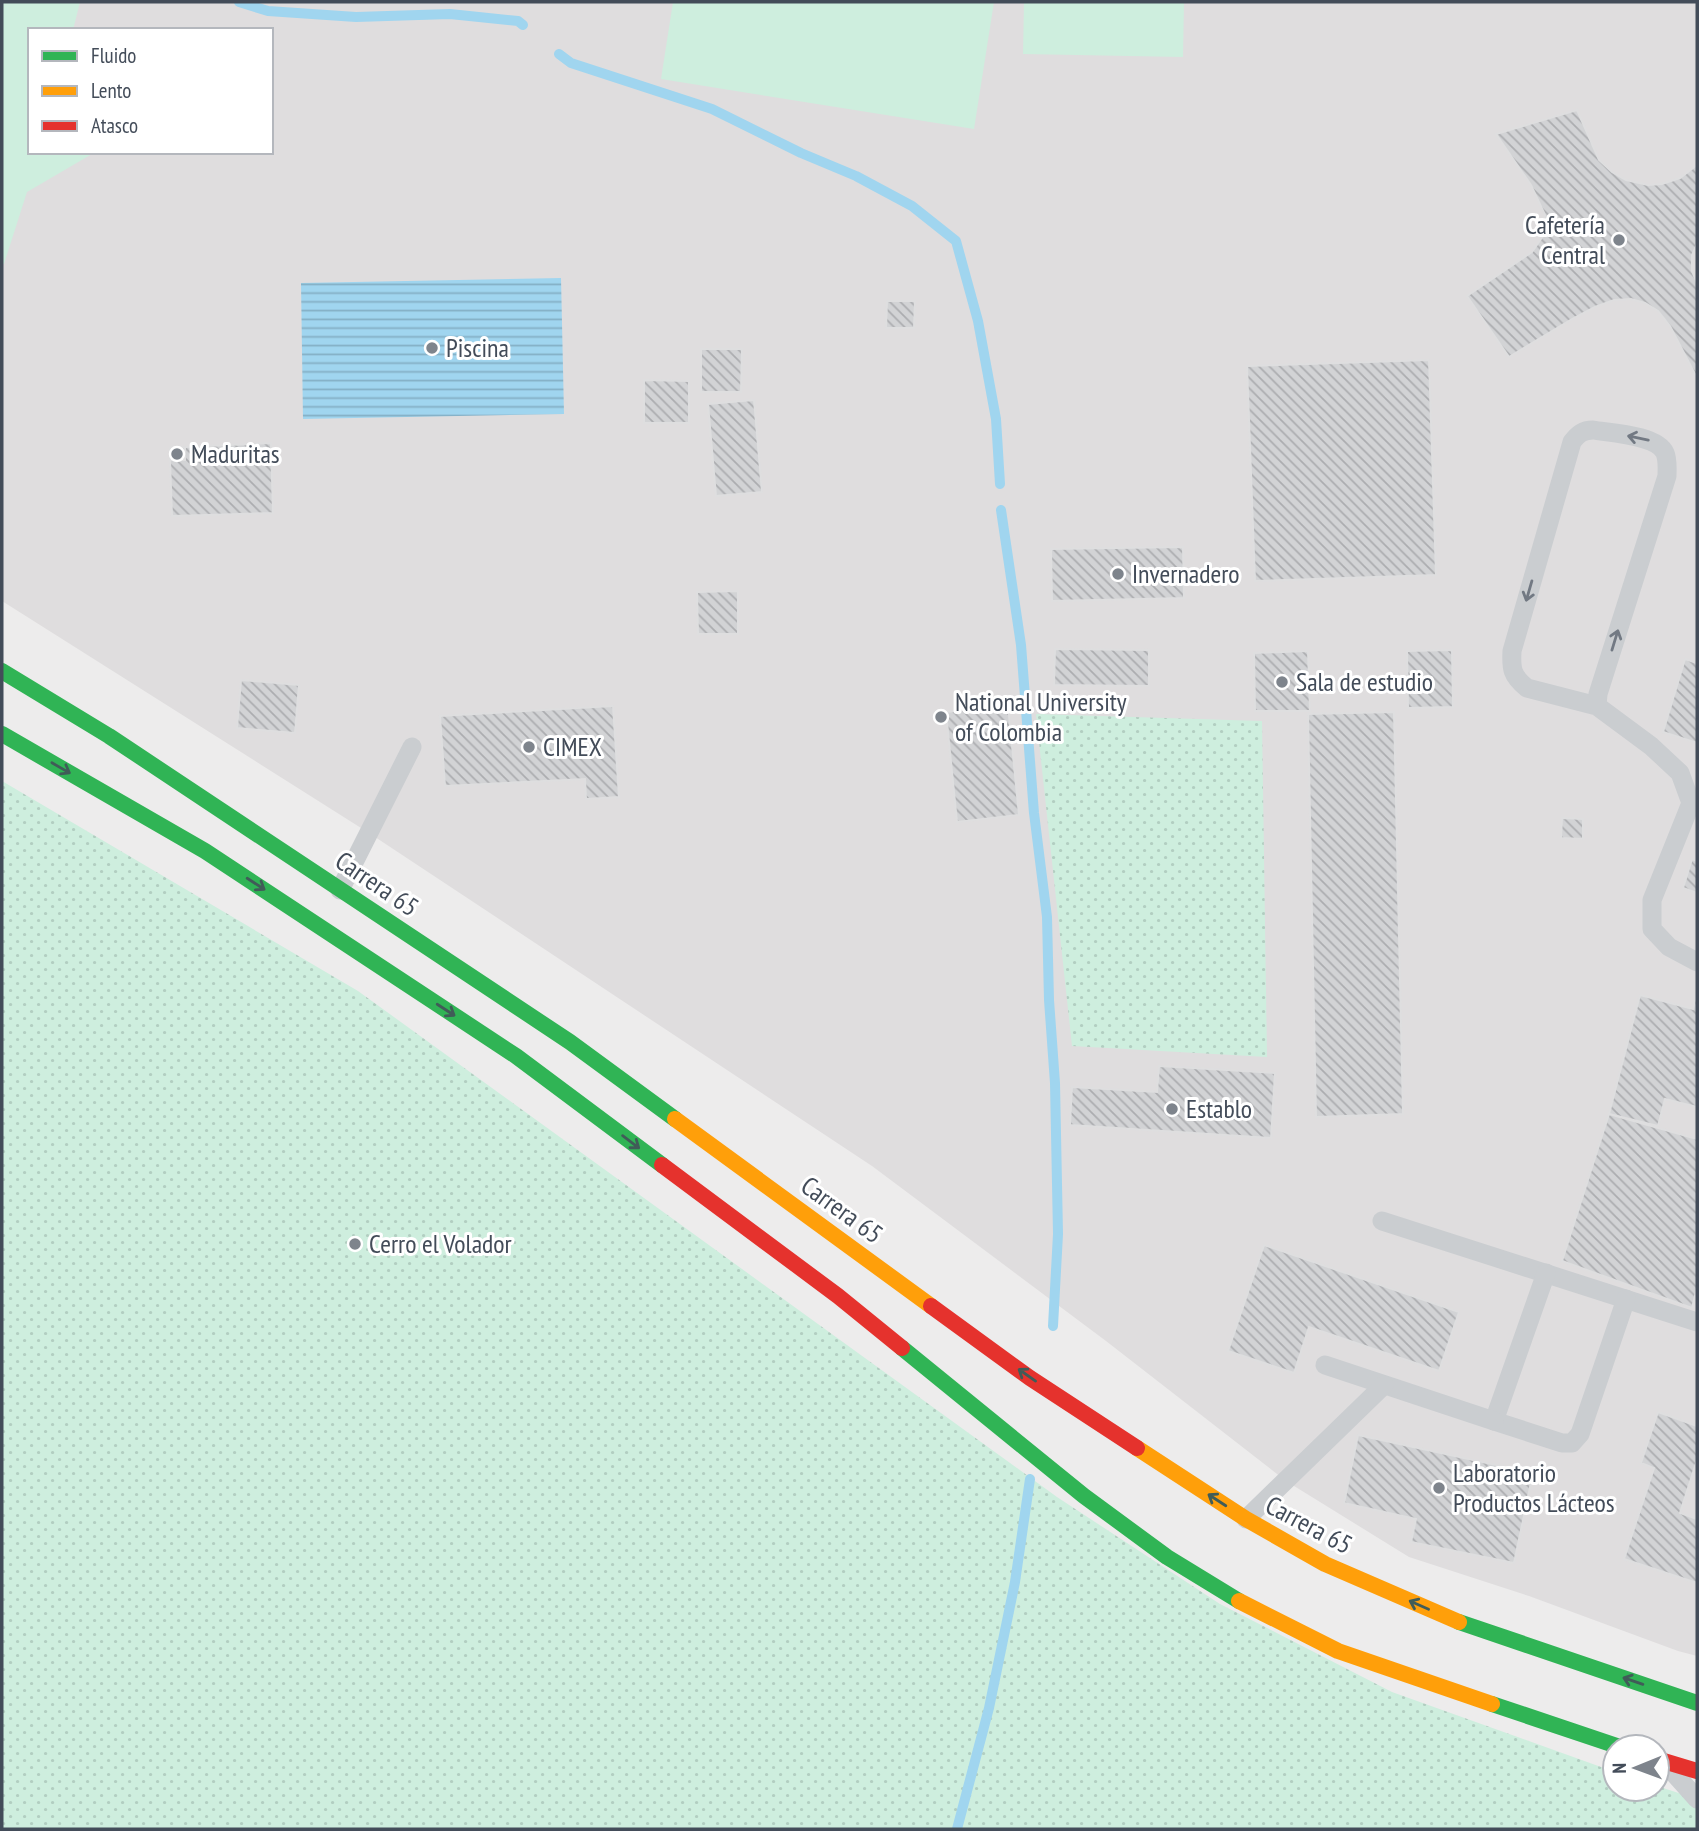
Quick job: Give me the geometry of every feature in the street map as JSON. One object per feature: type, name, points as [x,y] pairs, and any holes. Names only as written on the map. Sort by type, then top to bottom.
[{"type":"main road","name":"Carrera 65","points":[[2,671],[109,736],[570,1042],[1030,1378],[1246,1519],[1325,1564],[1461,1623],[1697,1703]]},
{"type":"main road","points":[[2,734],[205,851],[516,1056],[838,1296],[1084,1496],[1167,1557],[1252,1609],[1338,1651],[1601,1741]]},
{"type":"main road","points":[[1671,1763],[1697,1771]]},
{"type":"lane","points":[[1597,706],[1598,694],[1667,476],[1667,464],[1666,454],[1654,442],[1585,430],[1572,442],[1512,651],[1512,665],[1518,681],[1527,688],[1597,706],[1651,746],[1680,773],[1691,803],[1652,900],[1652,929],[1668,947],[1697,962]]},
{"type":"lane","points":[[340,890],[412,747]]},
{"type":"lane","points":[[1382,1221],[1697,1322]]},
{"type":"lane","points":[[1494,1420],[1546,1273]]},
{"type":"lane","points":[[1325,1365],[1562,1443],[1572,1443],[1580,1434],[1626,1299]]},
{"type":"lane","points":[[1246,1519],[1384,1385]]},
{"type":"lane","points":[[1671,1771],[1697,1799]]},
{"type":"shaded area","name":"National University of Colombia","points":[[2,2],[1697,2],[1697,1656],[1529,1596],[1409,1557],[1286,1481],[1106,1341],[872,1166],[369,833],[2,601]]},
{"type":"green space","points":[[2,2],[80,2],[74,28],[28,28],[28,154],[92,154],[27,192],[2,264]]},
{"type":"green space","points":[[673,2],[994,2],[974,129],[661,79]]},
{"type":"green space","points":[[1024,2],[1184,2],[1183,57],[1023,54]]},
{"type":"green space","points":[[1036,714],[1262,721],[1267,1057],[1072,1046]]},
{"type":"green space","name":"Cerro el Volador","points":[[2,781],[358,991],[1057,1497],[1220,1604],[1392,1692],[1601,1767],[1601,1803],[1671,1803],[1671,1791],[1697,1799],[1697,1829],[2,1829]]},
{"type":"water","name":"Piscina","points":[[561,278],[564,414],[303,419],[301,283]]},
{"type":"building","name":"Cafetería Central","points":[[1577,110],[1599,160],[1626,180],[1648,185],[1662,184],[1680,178],[1697,165],[1697,244],[1692,255],[1692,271],[1697,283],[1697,378],[1670,326],[1658,311],[1645,303],[1631,299],[1614,300],[1595,307],[1509,357],[1467,296],[1532,252],[1543,236],[1545,215],[1531,185],[1496,134]]},
{"type":"building","points":[[887,301],[915,301],[914,328],[886,328]]},
{"type":"building","points":[[701,349],[742,349],[741,392],[701,392]]},
{"type":"building","points":[[1429,360],[1436,575],[1255,581],[1247,366]]},
{"type":"building","points":[[644,380],[689,381],[689,423],[644,423]]},
{"type":"building","points":[[754,400],[762,492],[716,496],[708,404]]},
{"type":"building","points":[[271,443],[273,513],[172,516],[170,460],[185,460],[185,447]]},
{"type":"building","name":"Maduritas","points":[[185,447],[185,460],[170,460],[170,448]]},
{"type":"building","name":"Invernadero","points":[[1183,547],[1184,598],[1052,601],[1051,549]]},
{"type":"building","points":[[738,591],[738,634],[698,634],[697,592]]},
{"type":"building","name":"Invernadero","points":[[1055,649],[1149,650],[1149,686],[1054,685]]},
{"type":"building","name":"Sala de estudio","points":[[1452,650],[1453,707],[1408,708],[1407,651]]},
{"type":"building","name":"Sala de estudio","points":[[1308,651],[1310,711],[1255,711],[1254,653]]},
{"type":"building","points":[[1685,659],[1697,663],[1697,743],[1663,732]]},
{"type":"building","points":[[241,680],[299,685],[295,733],[237,728]]},
{"type":"building","name":"CIMEX","points":[[613,706],[619,797],[586,799],[585,779],[445,786],[440,716]]},
{"type":"building","points":[[1008,706],[1019,815],[957,822],[946,712]]},
{"type":"building","points":[[1394,712],[1403,1114],[1316,1117],[1308,714]]},
{"type":"building","points":[[1562,818],[1583,819],[1583,839],[1561,838]]},
{"type":"building","points":[[1692,859],[1697,861],[1697,893],[1683,888]]},
{"type":"building","points":[[1697,991],[1697,1107],[1665,1099],[1658,1126],[1609,1114],[1640,995],[1693,1009]]},
{"type":"building","name":"Establo","points":[[1159,1066],[1275,1073],[1271,1138],[1070,1125],[1072,1087],[1157,1092]]},
{"type":"building","points":[[1609,1114],[1697,1139],[1697,1288],[1692,1308],[1562,1261]]},
{"type":"building","points":[[1264,1245],[1459,1312],[1439,1371],[1309,1327],[1294,1373],[1228,1351]]},
{"type":"building","points":[[1658,1412],[1697,1426],[1697,1460],[1680,1513],[1697,1519],[1697,1583],[1624,1559],[1654,1468],[1641,1463]]},
{"type":"building","name":"Laboratorio Productos Lácteos","points":[[1358,1435],[1533,1473],[1514,1563],[1411,1542],[1416,1519],[1344,1503]]},
{"type":"waterway","points":[[239,2],[268,11],[356,17],[450,14],[518,21],[523,25]]},
{"type":"waterway","points":[[559,54],[571,63],[712,109],[801,153],[856,176],[912,206],[956,241],[978,321],[996,419],[1000,484]]},
{"type":"waterway","points":[[1001,510],[1021,645],[1034,813],[1047,917],[1055,1083],[1058,1234],[1053,1326]]},
{"type":"waterway","points":[[957,1829],[989,1708],[1015,1582],[1030,1479]]},
{"type":"traffic: fast","points":[[2,671],[109,736],[570,1042],[675,1119]]},
{"type":"traffic: fast","points":[[2,734],[205,851],[516,1056],[662,1165]]},
{"type":"traffic: fast","points":[[902,1348],[1084,1496],[1167,1557],[1239,1601]]},
{"type":"traffic: fast","points":[[1459,1622],[1697,1703]]},
{"type":"traffic: fast","points":[[1492,1704],[1601,1741]]},
{"type":"traffic: slow","points":[[675,1119],[931,1306]]},
{"type":"traffic: slow","points":[[1137,1448],[1246,1519],[1325,1564],[1459,1622]]},
{"type":"traffic: slow","points":[[1239,1601],[1338,1651],[1492,1704]]},
{"type":"traffic: jam","points":[[662,1165],[838,1296],[902,1348]]},
{"type":"traffic: jam","points":[[931,1306],[1030,1378],[1137,1448]]},
{"type":"traffic: jam","points":[[1671,1763],[1697,1771]]},
{"type":"place","name":"Cafetería Central","points":[[1619,240]]},
{"type":"place","name":"Piscina","points":[[432,348]]},
{"type":"place","name":"Maduritas","points":[[177,454]]},
{"type":"place","name":"Invernadero","points":[[1118,574]]},
{"type":"place","name":"Sala de estudio","points":[[1282,682]]},
{"type":"place","name":"National University of Colombia","points":[[941,717]]},
{"type":"place","name":"CIMEX","points":[[529,747]]},
{"type":"place","name":"Establo","points":[[1172,1109]]},
{"type":"place","name":"Cerro el Volador","points":[[355,1244]]},
{"type":"place","name":"Laboratorio Productos Lácteos","points":[[1439,1488]]}]
